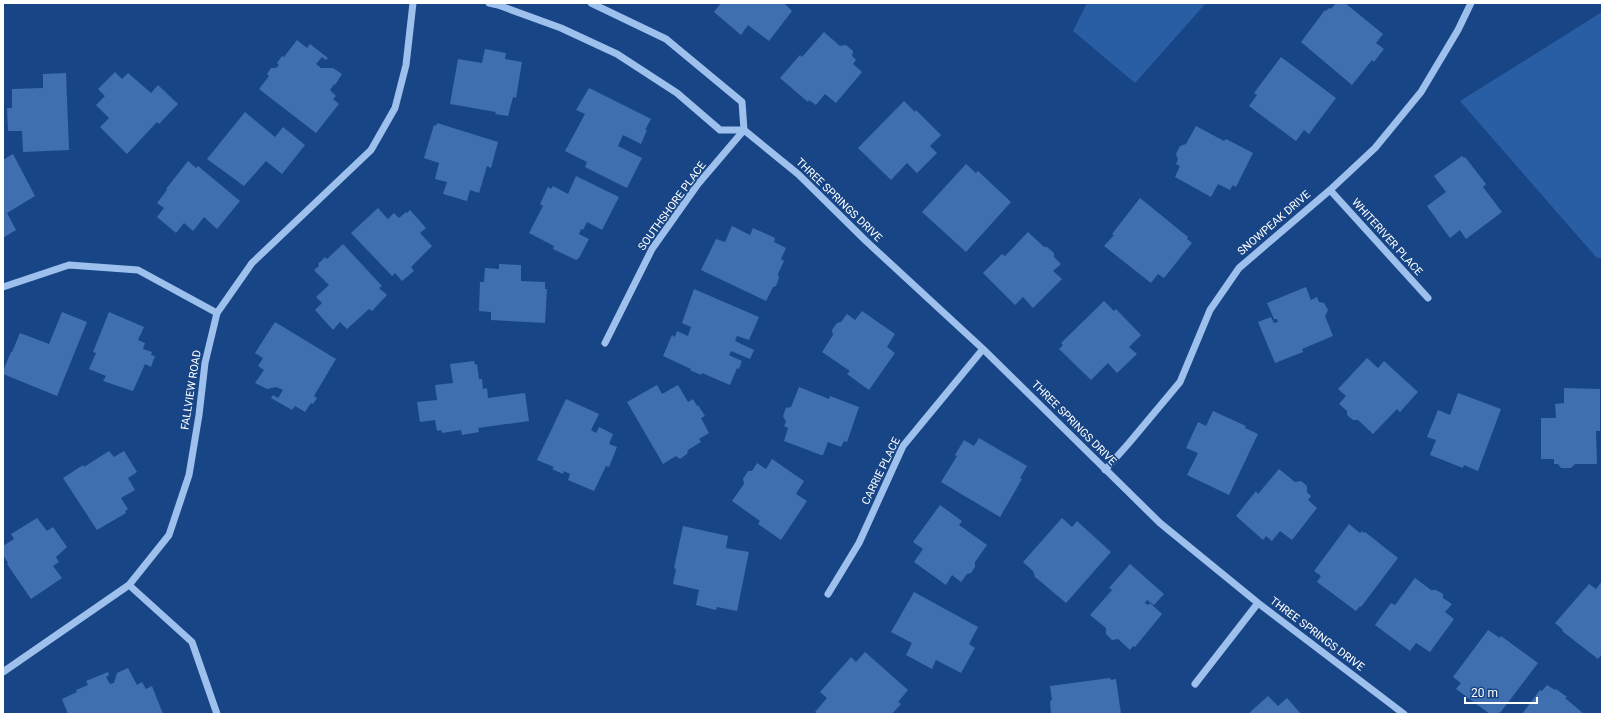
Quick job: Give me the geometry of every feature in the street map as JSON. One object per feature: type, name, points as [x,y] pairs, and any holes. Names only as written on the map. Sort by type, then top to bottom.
[{"type":"street","name":"FALLVIEW ROAD","points":[[3,672],[129,585],[169,535],[189,474],[199,415],[205,363],[217,313],[252,263],[371,150],[395,108],[406,65],[413,3]]},
{"type":"street","points":[[489,3],[561,28],[617,54],[677,93],[720,130],[744,130],[742,102],[736,97],[666,39],[591,3]]},
{"type":"street","name":"SNOWPEAK DRIVE","points":[[1105,470],[1180,382],[1210,310],[1240,268],[1376,148],[1421,92],[1458,30],[1471,3]]},
{"type":"street","name":"SOUTHSHORE PLACE","points":[[604,343],[652,249],[698,184],[744,130]]},
{"type":"street","name":"THREE SPRINGS DRIVE","points":[[744,130],[798,174],[866,241],[983,349],[1160,523],[1258,603],[1404,714]]},
{"type":"street","name":"WHITERIVER PLACE","points":[[1330,190],[1428,298]]},
{"type":"street","points":[[3,287],[69,265],[138,270],[217,313]]},
{"type":"street","name":"CARRIE PLACE","points":[[828,594],[859,543],[903,446],[983,349]]},
{"type":"street","points":[[129,585],[192,642],[217,714]]},
{"type":"street","points":[[1196,684],[1258,603]]},
{"type":"shaded area","points":[[1087,3],[1206,3],[1135,83],[1073,31]]},
{"type":"shaded area","points":[[1602,12],[1602,259],[1596,257],[1460,101]]},
{"type":"building","points":[[721,3],[784,3],[792,11],[769,41],[748,25],[741,35],[714,12]]},
{"type":"building","points":[[1336,3],[1345,3],[1383,34],[1376,43],[1384,49],[1374,62],[1372,60],[1352,85],[1301,42],[1325,10],[1326,11],[1329,8],[1331,9]]},
{"type":"building","points":[[824,32],[840,46],[846,45],[853,51],[852,56],[856,60],[853,64],[862,72],[836,103],[825,94],[816,105],[809,100],[808,102],[780,78],[800,55],[802,57]]},
{"type":"building","points":[[297,40],[307,48],[310,44],[328,58],[326,60],[322,57],[316,64],[321,68],[333,68],[342,74],[330,90],[336,96],[333,99],[339,104],[316,133],[259,89],[269,76],[267,74],[271,68],[276,68],[279,65],[277,63],[282,56],[284,57]]},
{"type":"building","points":[[485,49],[506,53],[505,59],[522,62],[516,98],[513,97],[508,116],[495,114],[496,112],[450,104],[458,59],[482,63]]},
{"type":"building","points":[[1281,57],[1336,98],[1309,134],[1304,130],[1296,141],[1249,106],[1257,95],[1254,93]]},
{"type":"building","points":[[115,72],[122,79],[128,73],[151,93],[158,85],[178,104],[159,124],[157,122],[127,154],[100,127],[109,118],[96,105],[105,96],[98,89]]},
{"type":"building","points":[[66,73],[69,150],[23,152],[22,131],[8,131],[7,108],[12,108],[12,89],[43,88],[43,74]]},
{"type":"building","points":[[589,88],[651,119],[645,130],[647,130],[641,144],[623,135],[618,146],[642,158],[627,188],[585,167],[587,162],[565,151],[585,114],[576,110]]},
{"type":"building","points":[[904,101],[915,112],[916,110],[941,135],[930,146],[937,153],[917,173],[907,163],[891,180],[858,148]]},
{"type":"building","points":[[245,112],[275,137],[283,127],[305,145],[282,174],[266,161],[244,186],[207,159]]},
{"type":"building","points":[[437,123],[498,142],[491,168],[487,166],[479,193],[470,190],[467,201],[443,194],[447,182],[435,179],[439,163],[424,158],[434,125],[436,126]]},
{"type":"building","points":[[1196,126],[1224,141],[1226,139],[1253,153],[1236,187],[1233,185],[1230,190],[1218,184],[1211,197],[1175,177],[1180,166],[1176,164],[1178,160],[1176,154],[1180,146],[1186,144]]},
{"type":"building","points":[[13,154],[35,196],[7,213],[16,230],[3,238],[3,160]]},
{"type":"building","points":[[1462,156],[1464,158],[1465,157],[1486,184],[1483,187],[1502,212],[1466,239],[1460,230],[1450,238],[1427,206],[1446,192],[1434,176]]},
{"type":"building","points":[[188,161],[196,168],[198,166],[240,201],[217,229],[204,217],[193,231],[184,223],[176,233],[157,217],[164,208],[157,203]]},
{"type":"building","points":[[966,164],[976,173],[978,171],[1011,202],[966,252],[922,212]]},
{"type":"building","points":[[576,176],[619,197],[602,230],[587,222],[583,230],[581,229],[579,234],[589,239],[579,258],[576,260],[553,249],[554,246],[529,233],[543,206],[540,204],[548,187],[551,189],[553,186],[568,194]]},
{"type":"building","points":[[1140,198],[1188,237],[1187,239],[1192,243],[1164,278],[1158,274],[1151,283],[1104,246],[1114,235],[1112,234]]},
{"type":"building","points":[[378,208],[388,219],[394,213],[399,218],[410,210],[426,228],[420,233],[432,246],[411,267],[414,271],[402,281],[395,273],[392,276],[351,233]]},
{"type":"building","points":[[732,226],[750,235],[753,228],[775,238],[774,242],[786,248],[781,259],[784,261],[778,274],[779,278],[776,286],[773,287],[766,301],[701,270],[716,239],[725,242]]},
{"type":"building","points":[[1028,232],[1044,247],[1047,247],[1054,253],[1054,257],[1061,264],[1053,271],[1062,279],[1033,308],[1023,297],[1015,305],[983,273],[1002,254],[1005,256]]},
{"type":"building","points":[[343,244],[382,286],[379,288],[387,295],[372,311],[369,309],[347,329],[340,322],[333,330],[315,310],[322,303],[316,297],[329,285],[314,270],[319,266],[318,264],[325,257],[327,259]]},
{"type":"building","points":[[499,264],[521,265],[521,281],[545,282],[545,289],[547,289],[545,323],[491,320],[491,312],[479,311],[480,282],[484,282],[485,268],[499,269]]},
{"type":"building","points":[[1306,287],[1311,300],[1317,297],[1319,302],[1324,303],[1328,310],[1325,316],[1333,336],[1302,349],[1303,352],[1275,363],[1258,322],[1271,317],[1274,323],[1278,322],[1277,319],[1274,319],[1267,303]]},
{"type":"building","points":[[694,289],[759,317],[749,340],[737,336],[735,341],[754,350],[750,359],[731,351],[729,355],[742,361],[739,369],[737,368],[730,385],[702,373],[701,375],[663,356],[672,335],[675,337],[677,331],[688,336],[691,327],[682,323]]},
{"type":"building","points":[[1104,301],[1114,311],[1116,309],[1141,335],[1129,347],[1137,354],[1117,373],[1108,363],[1091,380],[1059,349],[1063,345],[1061,343]]},
{"type":"building","points":[[862,311],[895,334],[887,347],[895,353],[869,390],[847,374],[850,371],[822,352],[833,335],[832,330],[837,323],[841,322],[847,314],[855,320]]},
{"type":"building","points":[[62,312],[87,322],[57,396],[3,374],[20,333],[49,344]]},
{"type":"building","points":[[109,312],[144,327],[138,340],[145,343],[143,349],[152,352],[151,355],[155,356],[151,367],[145,364],[133,391],[103,381],[106,376],[89,369],[96,353],[93,352]]},
{"type":"building","points":[[275,322],[336,359],[314,396],[317,398],[313,404],[311,403],[305,412],[295,406],[292,410],[271,398],[273,395],[278,398],[283,390],[276,387],[267,389],[255,383],[264,370],[258,366],[263,358],[255,353]]},
{"type":"building","points":[[1367,358],[1378,368],[1384,361],[1418,392],[1400,412],[1397,409],[1373,434],[1358,420],[1353,420],[1347,415],[1347,411],[1339,404],[1346,396],[1338,389]]},
{"type":"building","points":[[474,361],[475,365],[477,364],[479,379],[482,379],[483,389],[487,388],[488,398],[525,393],[529,421],[478,428],[479,432],[462,435],[461,430],[442,433],[441,430],[437,431],[435,420],[420,422],[417,402],[437,400],[435,385],[453,383],[450,364]]},
{"type":"building","points":[[657,385],[662,394],[678,385],[688,402],[693,399],[697,406],[698,405],[705,416],[701,418],[709,433],[699,439],[701,442],[688,450],[687,454],[680,459],[676,456],[663,464],[627,402]]},
{"type":"building","points":[[799,387],[829,399],[830,396],[859,407],[847,442],[844,441],[841,447],[828,442],[823,455],[821,455],[784,441],[788,428],[784,426],[786,422],[783,416],[786,408],[791,407]]},
{"type":"building","points":[[1564,388],[1600,389],[1600,431],[1596,431],[1597,464],[1575,464],[1571,468],[1561,468],[1558,464],[1554,464],[1554,459],[1541,459],[1541,418],[1556,418],[1555,404],[1564,403]]},
{"type":"building","points":[[1458,393],[1501,409],[1478,471],[1464,465],[1463,468],[1430,455],[1436,440],[1427,437],[1438,410],[1450,415]]},
{"type":"building","points":[[566,399],[599,414],[591,430],[596,433],[599,427],[613,434],[609,444],[617,447],[609,467],[606,466],[594,491],[568,480],[570,474],[564,471],[563,474],[552,469],[554,467],[537,460]]},
{"type":"building","points":[[1213,411],[1246,426],[1245,428],[1258,434],[1229,495],[1187,475],[1198,453],[1186,448],[1198,422],[1206,426]]},
{"type":"building","points":[[979,438],[1027,466],[1020,478],[1022,479],[1000,517],[941,482],[957,456],[955,455],[964,440],[974,446]]},
{"type":"building","points":[[109,451],[114,457],[124,451],[137,472],[128,478],[135,490],[121,498],[128,509],[125,511],[126,513],[97,530],[63,478]]},
{"type":"building","points":[[772,459],[804,481],[796,494],[807,501],[781,540],[758,524],[760,521],[732,501],[744,484],[743,479],[748,471],[752,471],[757,463],[766,469]]},
{"type":"building","points":[[1279,469],[1295,482],[1301,481],[1307,486],[1307,492],[1311,496],[1308,500],[1317,508],[1292,540],[1280,531],[1272,541],[1266,536],[1263,540],[1236,516],[1256,491],[1258,494]]},
{"type":"building","points":[[940,505],[962,521],[959,525],[987,545],[975,562],[975,567],[971,573],[967,574],[961,582],[952,575],[946,585],[914,562],[923,549],[913,542]]},
{"type":"building","points":[[37,518],[47,531],[53,527],[67,547],[56,557],[59,562],[53,566],[62,578],[31,599],[7,564],[8,563],[3,555],[3,546],[14,539],[11,534]]},
{"type":"building","points":[[1062,518],[1072,527],[1077,521],[1111,552],[1066,603],[1034,576],[1034,572],[1023,562]]},
{"type":"building","points":[[1349,524],[1360,533],[1362,531],[1364,533],[1365,532],[1398,558],[1361,607],[1360,606],[1356,611],[1317,582],[1321,576],[1314,571]]},
{"type":"building","points":[[683,526],[728,536],[726,548],[749,552],[737,611],[717,607],[716,610],[696,605],[699,590],[673,584],[676,569],[674,568]]},
{"type":"building","points":[[1130,564],[1164,594],[1154,605],[1147,600],[1145,603],[1148,605],[1150,603],[1162,614],[1135,647],[1133,646],[1130,650],[1118,639],[1112,640],[1106,634],[1106,628],[1090,615],[1112,590],[1109,588]]},
{"type":"building","points":[[1415,578],[1431,590],[1436,590],[1443,594],[1443,598],[1452,604],[1445,612],[1454,619],[1430,652],[1416,643],[1410,651],[1375,625],[1391,603],[1395,605]]},
{"type":"building","points":[[1602,581],[1602,654],[1598,659],[1562,631],[1563,630],[1555,623],[1589,584],[1596,589]]},
{"type":"building","points":[[914,592],[978,627],[969,644],[975,648],[961,673],[936,660],[932,669],[906,655],[912,643],[891,632]]},
{"type":"building","points":[[1488,630],[1500,638],[1501,636],[1538,663],[1500,713],[1499,712],[1497,714],[1490,714],[1456,689],[1461,683],[1453,677]]},
{"type":"building","points":[[865,652],[908,690],[898,702],[901,704],[892,714],[818,714],[815,712],[827,698],[820,692],[851,657],[856,662]]},
{"type":"building","points":[[128,668],[137,685],[142,682],[146,689],[152,686],[163,714],[68,714],[62,699],[77,692],[76,690],[88,685],[86,681],[108,672],[109,675],[106,677],[110,684],[114,683],[117,673]]},
{"type":"building","points":[[1110,678],[1111,680],[1116,679],[1121,714],[1051,714],[1050,701],[1052,700],[1050,686]]},
{"type":"building","points":[[1547,685],[1555,690],[1556,689],[1567,697],[1565,698],[1584,714],[1522,714],[1540,690],[1542,691]]},
{"type":"building","points":[[1268,696],[1278,706],[1287,698],[1301,714],[1248,714]]}]
